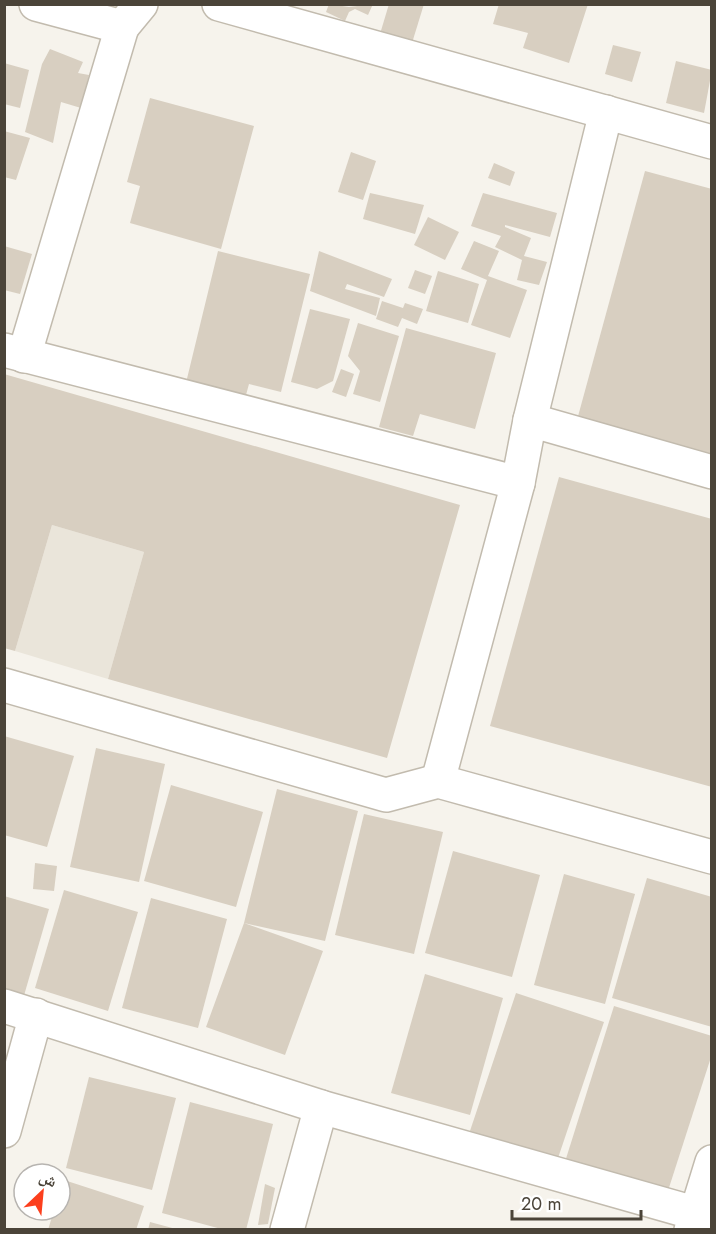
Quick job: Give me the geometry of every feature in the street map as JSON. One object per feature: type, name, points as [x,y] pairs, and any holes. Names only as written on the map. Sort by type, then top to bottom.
[{"type":"street","points":[[36,4],[132,16],[14,353],[518,483]]},
{"type":"street","points":[[219,4],[711,142]]},
{"type":"street","points":[[438,781],[518,483],[530,420],[606,112]]},
{"type":"street","points":[[530,420],[711,472]]},
{"type":"street","points":[[4,685],[386,795],[438,781],[711,857]]},
{"type":"street","points":[[4,1006],[321,1107],[699,1221],[711,1162]]},
{"type":"street","points":[[4,1131],[36,1015]]},
{"type":"street","points":[[287,1230],[321,1107]]},
{"type":"shaded area","points":[[52,525],[144,552],[108,679],[15,651]]},
{"type":"building","points":[[329,4],[349,7],[373,4],[368,15],[355,9],[349,12],[345,21],[326,12]]},
{"type":"building","points":[[389,4],[424,4],[412,43],[380,34]]},
{"type":"building","points":[[499,4],[588,4],[569,63],[523,48],[528,33],[493,24]]},
{"type":"building","points":[[613,45],[641,52],[632,82],[605,74]]},
{"type":"building","points":[[50,49],[83,62],[78,73],[89,75],[81,108],[61,102],[53,143],[25,132],[42,64]]},
{"type":"building","points":[[676,61],[712,70],[704,113],[666,103]]},
{"type":"building","points":[[4,63],[29,70],[20,108],[4,104]]},
{"type":"building","points":[[150,98],[254,126],[221,249],[130,223],[140,186],[127,182]]},
{"type":"building","points":[[4,131],[30,138],[16,180],[4,177]]},
{"type":"building","points":[[351,152],[376,161],[363,200],[338,192]]},
{"type":"building","points":[[494,163],[515,172],[510,186],[488,178]]},
{"type":"building","points":[[645,171],[712,189],[712,458],[577,420]]},
{"type":"building","points":[[370,193],[424,205],[415,234],[363,219]]},
{"type":"building","points":[[483,193],[557,213],[550,237],[505,225],[531,238],[524,256],[547,262],[539,285],[517,280],[522,260],[495,247],[501,236],[471,226]]},
{"type":"building","points":[[428,217],[459,232],[445,260],[414,245]]},
{"type":"building","points":[[474,241],[499,251],[488,276],[527,290],[510,338],[471,325],[487,280],[461,269]]},
{"type":"building","points":[[4,246],[32,254],[20,294],[4,290]]},
{"type":"building","points":[[218,251],[310,274],[281,392],[249,384],[243,406],[184,391]]},
{"type":"building","points":[[319,251],[392,279],[384,297],[347,284],[345,289],[380,298],[376,316],[310,291]]},
{"type":"building","points":[[415,270],[432,276],[425,294],[408,288]]},
{"type":"building","points":[[438,271],[479,284],[468,323],[426,311]]},
{"type":"building","points":[[382,301],[403,308],[405,303],[423,309],[417,324],[402,318],[398,327],[376,319]]},
{"type":"building","points":[[310,309],[350,319],[333,381],[317,389],[291,382]]},
{"type":"building","points":[[358,323],[399,336],[380,402],[353,394],[360,371],[348,356]]},
{"type":"building","points":[[406,328],[496,353],[475,429],[420,414],[413,436],[379,427]]},
{"type":"building","points":[[341,369],[354,374],[346,397],[332,392]]},
{"type":"building","points":[[4,374],[460,505],[387,758],[108,679],[144,552],[52,525],[15,651],[4,648]]},
{"type":"building","points":[[559,477],[712,519],[712,787],[490,726]]},
{"type":"building","points":[[4,736],[74,756],[47,847],[4,835]]},
{"type":"building","points":[[96,748],[165,764],[139,882],[70,867]]},
{"type":"building","points":[[171,785],[263,812],[236,907],[144,881]]},
{"type":"building","points":[[277,789],[358,811],[325,941],[244,923]]},
{"type":"building","points":[[364,814],[443,832],[414,954],[335,935]]},
{"type":"building","points":[[453,851],[540,875],[512,977],[425,953]]},
{"type":"building","points":[[35,863],[57,866],[54,891],[33,889]]},
{"type":"building","points":[[564,874],[635,894],[605,1004],[534,985]]},
{"type":"building","points":[[647,878],[712,897],[712,1027],[612,998]]},
{"type":"building","points":[[64,890],[138,912],[108,1011],[35,988]]},
{"type":"building","points":[[4,896],[49,909],[23,999],[4,993]]},
{"type":"building","points":[[151,898],[227,919],[198,1028],[122,1008]]},
{"type":"building","points":[[244,923],[323,951],[285,1055],[206,1027]]},
{"type":"building","points":[[425,974],[503,998],[470,1115],[391,1093]]},
{"type":"building","points":[[516,993],[604,1022],[557,1161],[470,1131]]},
{"type":"building","points":[[614,1006],[712,1036],[712,1054],[666,1197],[564,1165]]},
{"type":"building","points":[[89,1077],[176,1098],[152,1190],[72,1170],[72,1162],[68,1162]]},
{"type":"building","points":[[190,1102],[273,1124],[246,1230],[225,1230],[162,1213]]},
{"type":"building","points":[[72,1183],[144,1206],[136,1230],[48,1230],[50,1222],[72,1222]]},
{"type":"building","points":[[265,1184],[275,1188],[268,1224],[258,1225]]},
{"type":"building","points":[[150,1222],[176,1229],[148,1230]]}]
